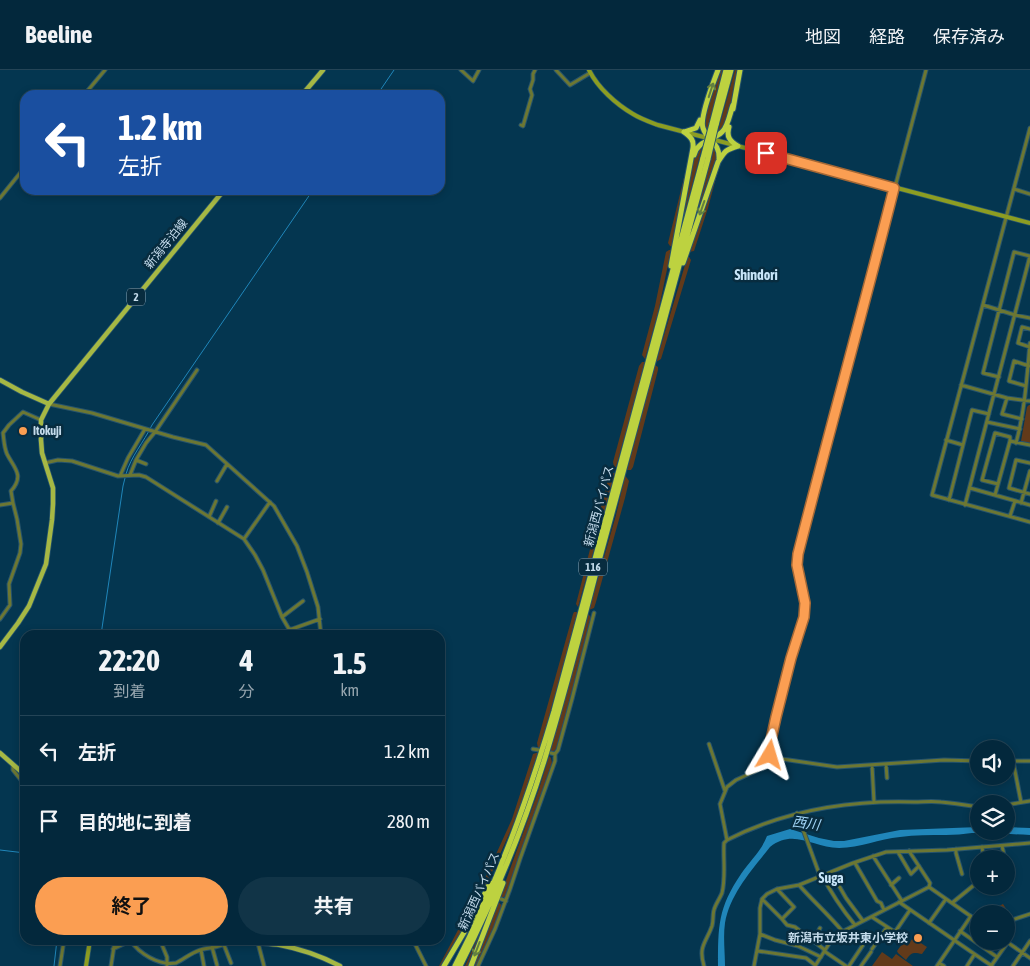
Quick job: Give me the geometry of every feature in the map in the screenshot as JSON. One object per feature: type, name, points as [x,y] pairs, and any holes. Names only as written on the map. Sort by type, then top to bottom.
[{"type":"highway","points":[[718,70],[705,110],[702,126],[719,150],[718,162]]},
{"type":"highway","name":"116","points":[[714,124],[726,70]]},
{"type":"highway","name":"116","points":[[714,124],[731,70]]},
{"type":"highway","points":[[738,146],[730,140],[727,134],[740,70]]},
{"type":"highway","points":[[689,170],[695,151],[710,138],[719,135],[725,130],[733,106]]},
{"type":"highway","points":[[684,132],[696,128],[705,110]]},
{"type":"highway","name":"新潟西バイパス","points":[[460,966],[487,910],[509,853],[554,711],[714,124]]},
{"type":"highway","points":[[666,303],[694,144],[691,137],[684,132]]},
{"type":"highway","points":[[666,303],[718,162],[725,151],[738,146]]},
{"type":"highway","points":[[444,966],[472,920],[493,877],[509,853]]},
{"type":"highway","points":[[471,966],[503,881],[509,853]]},
{"type":"highway","name":"新潟西バイパス","points":[[455,966],[509,853]]},
{"type":"main road","points":[[306,90],[323,70]]},
{"type":"main road","name":"新潟寺泊線","points":[[48,404],[220,195]]},
{"type":"main road","points":[[0,380],[48,404]]},
{"type":"main road","name":"2","points":[[0,647],[29,606],[46,564],[53,488],[42,453],[41,420],[48,404]]},
{"type":"main road","points":[[0,753],[20,770]]},
{"type":"main road","points":[[277,945],[302,950],[340,966]]},
{"type":"street","points":[[88,90],[105,70]]},
{"type":"street","points":[[461,70],[473,81],[480,70]]},
{"type":"street","points":[[521,125],[523,126],[532,94],[530,89],[535,70]]},
{"type":"street","points":[[556,70],[570,85],[589,72],[616,102],[634,115],[658,125],[1030,223]]},
{"type":"street","points":[[774,762],[769,749],[789,666],[804,617],[805,603],[797,565],[798,554],[926,70]]},
{"type":"street","points":[[1030,128],[932,495],[1030,522]]},
{"type":"street","points":[[1024,152],[1030,154]]},
{"type":"street","points":[[0,198],[20,173]]},
{"type":"street","points":[[1014,190],[1030,194]]},
{"type":"street","points":[[964,505],[970,488],[999,377],[1030,256],[1014,252],[983,373],[999,377]]},
{"type":"street","points":[[983,305],[1030,318]]},
{"type":"street","points":[[1030,329],[1022,327],[1018,343],[1030,347]]},
{"type":"street","points":[[1016,443],[1022,419],[1030,343]]},
{"type":"street","points":[[1026,386],[1009,381],[1014,362],[1029,366]]},
{"type":"street","points":[[129,475],[146,443],[197,370]]},
{"type":"street","points":[[961,385],[994,395],[1030,401]]},
{"type":"street","points":[[1007,398],[1002,414],[1022,419]]},
{"type":"street","points":[[48,404],[92,413],[154,432],[204,444],[274,506],[297,546],[313,590],[321,630]]},
{"type":"street","points":[[949,500],[972,410],[989,414]]},
{"type":"street","points":[[0,619],[10,605],[9,584],[20,553],[21,544],[12,503],[12,491],[18,476],[16,468],[4,446],[3,433],[8,425],[23,412],[41,420]]},
{"type":"street","points":[[987,422],[1020,429]]},
{"type":"street","points":[[121,476],[128,458],[146,429]]},
{"type":"street","points":[[995,495],[1010,441],[1010,437],[995,434],[982,480],[998,484]]},
{"type":"street","points":[[946,440],[962,445]]},
{"type":"street","points":[[1010,441],[1030,445]]},
{"type":"street","points":[[45,463],[58,460],[72,461],[112,475],[138,475],[146,478],[244,539],[267,579],[282,617],[289,629],[320,619]]},
{"type":"street","points":[[136,460],[146,464]]},
{"type":"street","points":[[1030,463],[1016,460],[1009,488],[1030,494]]},
{"type":"street","points":[[217,481],[227,464]]},
{"type":"street","points":[[1022,502],[1030,471]]},
{"type":"street","points":[[970,488],[1030,505]]},
{"type":"street","points":[[1010,516],[1015,500]]},
{"type":"street","points":[[209,517],[216,501]]},
{"type":"street","points":[[244,539],[270,502]]},
{"type":"street","points":[[0,505],[12,503]]},
{"type":"street","points":[[218,523],[227,507]]},
{"type":"street","points":[[254,555],[259,550]]},
{"type":"street","points":[[282,617],[303,601]]},
{"type":"street","points":[[478,966],[506,901],[555,761],[555,754],[558,750],[594,613]]},
{"type":"street","points":[[709,744],[725,791]]},
{"type":"street","points":[[533,749],[539,750]]},
{"type":"street","points":[[550,753],[555,754]]},
{"type":"street","points":[[727,840],[720,804],[727,787],[736,780],[782,758],[837,767],[944,760],[970,761]]},
{"type":"street","points":[[1015,761],[1030,761]]},
{"type":"street","points":[[886,764],[887,778]]},
{"type":"street","points":[[14,765],[14,770],[20,778]]},
{"type":"street","points":[[872,765],[874,802]]},
{"type":"street","points":[[1015,775],[1021,802]]},
{"type":"street","points":[[1015,803],[1030,801]]},
{"type":"street","points":[[704,966],[702,946],[712,925],[715,905],[722,894],[724,843],[727,840],[750,829],[816,808],[874,802],[939,802],[970,806]]},
{"type":"street","points":[[797,813],[821,876],[840,907],[855,925]]},
{"type":"street","points":[[754,966],[760,934],[762,899],[777,888],[799,885],[886,852],[1030,843]]},
{"type":"street","points":[[1002,846],[1003,850]]},
{"type":"street","points":[[956,849],[962,874]]},
{"type":"street","points":[[909,851],[930,883],[929,887]]},
{"type":"street","points":[[898,852],[910,874],[919,866]]},
{"type":"street","points":[[874,856],[900,902],[910,910],[991,966],[1002,950]]},
{"type":"street","points":[[855,863],[884,910]]},
{"type":"street","points":[[831,872],[846,898],[863,921]]},
{"type":"street","points":[[891,885],[900,878]]},
{"type":"street","points":[[799,885],[843,932]]},
{"type":"street","points":[[929,887],[970,916],[938,964],[944,966]]},
{"type":"street","points":[[758,950],[806,958],[815,965],[834,936],[929,887]]},
{"type":"street","points":[[777,888],[794,907],[782,919]]},
{"type":"street","points":[[952,904],[970,889]]},
{"type":"street","points":[[501,899],[506,901]]},
{"type":"street","points":[[762,899],[788,925],[795,927],[848,966],[863,945]]},
{"type":"street","points":[[928,923],[946,899]]},
{"type":"street","points":[[872,916],[895,932],[910,910]]},
{"type":"street","points":[[1015,919],[1030,914]]},
{"type":"street","points":[[861,966],[887,926]]},
{"type":"street","points":[[813,941],[820,928]]},
{"type":"street","points":[[960,931],[997,957]]},
{"type":"street","points":[[760,934],[798,946],[820,957]]},
{"type":"street","points":[[1013,966],[1030,941]]},
{"type":"street","points":[[60,966],[63,945]]},
{"type":"street","points":[[86,966],[89,945]]},
{"type":"street","points":[[111,966],[114,945]]},
{"type":"street","points":[[114,949],[121,945]]},
{"type":"street","points":[[134,945],[140,953],[159,963],[167,965],[178,962]]},
{"type":"street","points":[[162,945],[167,957],[167,965]]},
{"type":"street","points":[[173,966],[201,950],[224,945],[231,963]]},
{"type":"street","points":[[257,945],[264,966]]},
{"type":"street","points":[[416,945],[426,966]]},
{"type":"street","points":[[212,947],[217,965]]},
{"type":"street","points":[[1015,947],[1030,958]]},
{"type":"street","points":[[201,950],[204,966]]},
{"type":"street","points":[[967,966],[974,955]]},
{"type":"shaded area","points":[[720,70],[723,70],[707,132],[705,126],[706,111]]},
{"type":"shaded area","points":[[735,70],[738,70],[732,105],[725,126],[717,134]]},
{"type":"shaded area","points":[[703,144],[678,240],[690,173],[696,153]]},
{"type":"shaded area","points":[[714,146],[717,159],[689,238]]},
{"type":"shaded area","points":[[689,157],[672,247],[668,243]]},
{"type":"shaded area","points":[[720,163],[694,251],[689,252]]},
{"type":"shaded area","points":[[671,250],[658,313],[645,359],[642,355],[655,306],[666,252]]},
{"type":"shaded area","points":[[688,255],[691,260],[661,359],[656,362]]},
{"type":"shaded area","points":[[642,362],[645,362],[644,368],[616,467],[614,467],[613,462],[639,366]]},
{"type":"shaded area","points":[[655,365],[658,367],[658,370],[633,467],[631,470],[627,470]]},
{"type":"shaded area","points":[[1029,405],[1030,443],[1023,443],[1021,441],[1027,407]]},
{"type":"shaded area","points":[[614,473],[578,607],[576,604],[609,475]]},
{"type":"shaded area","points":[[625,476],[629,481],[625,498],[596,602],[594,608],[589,610],[616,515]]},
{"type":"shaded area","points":[[574,612],[578,612],[540,749],[537,743]]},
{"type":"shaded area","points":[[588,614],[591,619],[557,748],[550,752]]},
{"type":"shaded area","points":[[538,753],[517,816],[484,890],[482,885],[512,819],[533,754]]},
{"type":"shaded area","points":[[549,756],[552,763],[507,895],[500,897],[539,789]]},
{"type":"shaded area","points":[[477,894],[482,894],[467,924],[441,966],[439,966]]},
{"type":"shaded area","points":[[498,901],[502,906],[486,947],[476,966],[473,966]]},
{"type":"shaded area","points":[[490,910],[469,966],[465,966]]},
{"type":"shaded area","points":[[913,938],[927,947],[922,954],[913,953],[906,960],[897,951],[905,940],[909,943]]},
{"type":"shaded area","points":[[882,952],[892,959],[896,954],[913,966],[872,966]]},
{"type":"water","points":[[970,827],[970,833],[892,838],[854,847],[839,848],[796,839],[787,839],[779,842],[770,847],[756,864],[732,902],[724,928],[725,966],[718,966],[719,928],[728,897],[733,886],[767,836],[790,829],[819,838],[844,841],[900,830]]},
{"type":"water","points":[[1015,827],[1030,828],[1030,835],[1015,834]]},
{"type":"waterway","points":[[380,90],[394,70]]},
{"type":"waterway","points":[[126,474],[131,461],[152,425],[310,195]]},
{"type":"waterway","points":[[102,630],[125,478]]},
{"type":"waterway","points":[[0,850],[20,852]]},
{"type":"waterway","points":[[54,966],[56,945]]},
{"type":"tunnel","points":[[479,889],[486,893]]},
{"type":"place","name":"Itokuji","points":[[23,431]]},
{"type":"place","name":"新潟市立坂井東小学校","points":[[918,938]]},
{"type":"district","name":"Shindori","points":[[756,275]]},
{"type":"district","name":"Suga","points":[[831,878]]},
{"type":"route","points":[[766,153],[894,188],[798,554],[797,565],[805,603],[804,617],[776,717],[769,749],[770,755]]},
{"type":"water label","name":"西川","points":[[806,823]]}]
